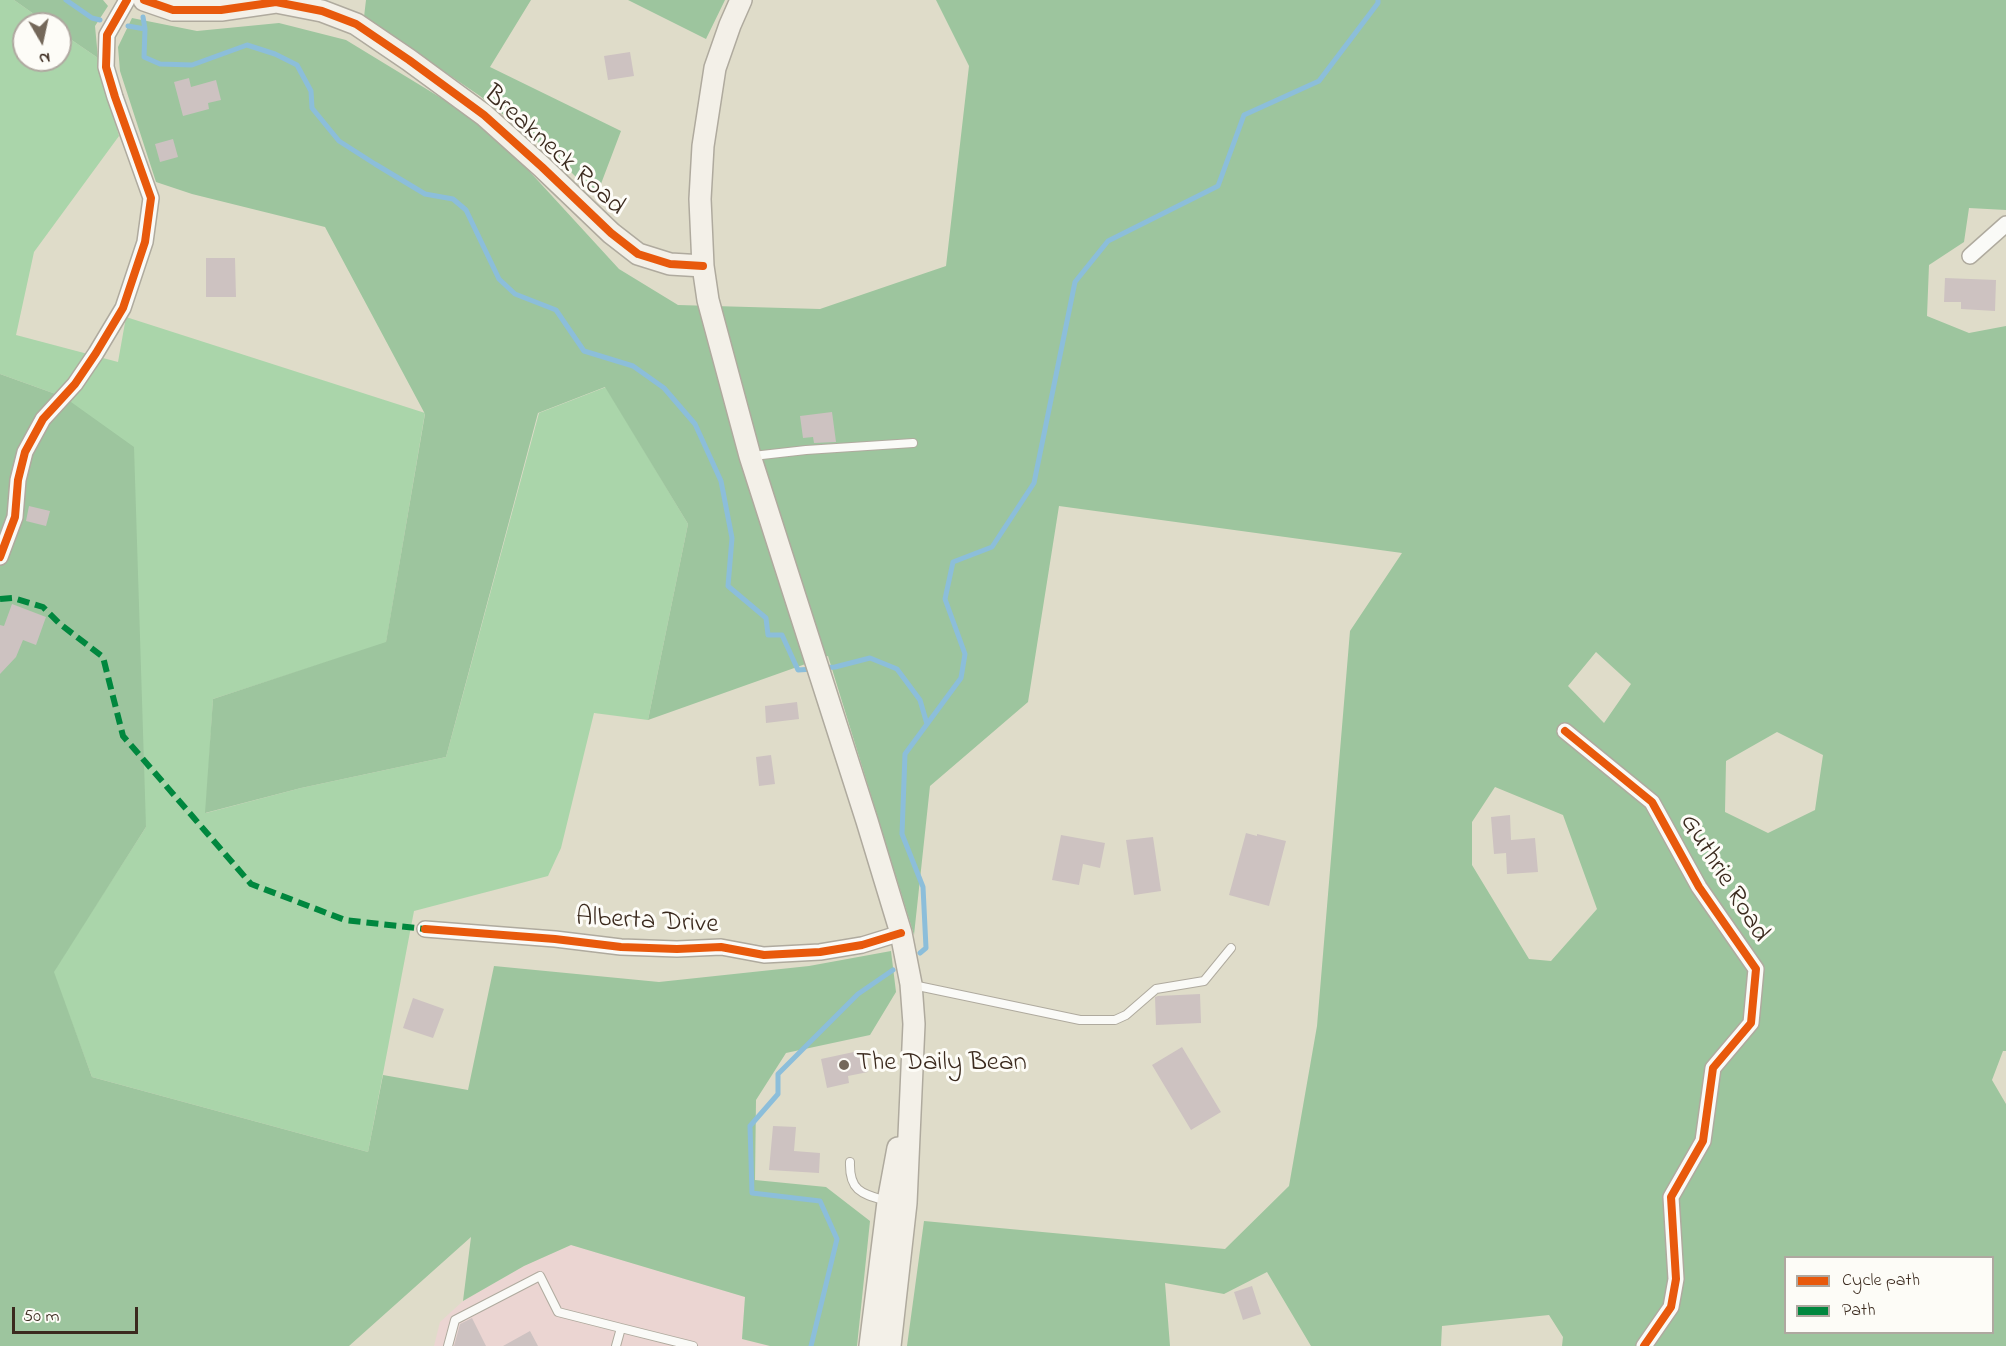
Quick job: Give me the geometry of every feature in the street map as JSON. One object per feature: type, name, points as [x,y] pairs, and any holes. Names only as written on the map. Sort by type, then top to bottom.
[{"type":"main road","name":"Breakneck Road","points":[[144,0],[173,10],[221,10],[276,2],[322,12],[356,24],[484,115],[611,233],[638,254],[670,264],[703,266]]},
{"type":"main road","points":[[741,0],[715,68],[703,146],[700,199],[703,266],[708,300],[750,456],[823,679],[900,933],[911,984],[914,1024],[912,1071],[897,1202],[890,1346]]},
{"type":"main road","points":[[870,1346],[897,1202]]},
{"type":"street","points":[[0,557],[15,517],[18,480],[25,452],[44,419],[75,384],[123,308],[145,242],[151,198],[106,67],[107,35],[127,0]]},
{"type":"street","points":[[1970,256],[2006,224]]},
{"type":"street","name":"Guthrie Road","points":[[1565,731],[1652,802],[1699,887],[1756,969],[1750,1023],[1713,1068],[1703,1141],[1671,1197],[1676,1279],[1671,1307],[1644,1346]]},
{"type":"street","name":"Alberta Drive","points":[[425,929],[555,939],[621,947],[677,949],[721,947],[764,955],[831,950],[862,945],[900,933]]},
{"type":"lane","points":[[750,456],[913,443]]},
{"type":"lane","points":[[911,984],[1080,1020],[1115,1020],[1126,1015],[1156,989],[1204,981],[1231,948]]},
{"type":"lane","points":[[850,1162],[849,1177],[861,1193],[897,1202]]},
{"type":"lane","points":[[448,1346],[455,1320],[540,1276],[558,1312],[693,1346]]},
{"type":"lane","points":[[616,1346],[621,1328]]},
{"type":"shaded area","points":[[571,1245],[745,1297],[742,1339],[770,1346],[434,1346],[440,1322],[463,1301],[524,1266]]},
{"type":"green space","points":[[0,0],[14,0],[31,12],[12,12],[12,72],[72,72],[72,40],[98,58],[119,136],[34,252],[16,335],[118,362],[126,317],[425,413],[386,643],[213,699],[206,813],[301,788],[446,757],[539,413],[606,387],[688,524],[648,720],[594,713],[561,848],[548,876],[414,911],[368,1152],[92,1077],[53,972],[146,827],[64,397],[0,374]]},
{"type":"green space","points":[[14,0],[103,0],[108,6],[95,26],[98,58],[72,40],[72,12],[31,12]]},
{"type":"green space","points":[[366,0],[531,0],[490,67],[621,131],[596,197],[556,157],[480,96],[364,17]]},
{"type":"green space","points":[[628,0],[725,0],[706,39]]},
{"type":"green space","points":[[936,0],[2006,0],[2006,210],[1969,208],[1964,242],[1929,265],[1927,316],[1969,333],[2006,326],[2006,1051],[2003,1051],[1992,1080],[2006,1104],[2006,1346],[1562,1346],[1563,1337],[1549,1315],[1442,1326],[1441,1346],[1311,1346],[1267,1272],[1224,1294],[1165,1283],[1170,1346],[907,1346],[924,1221],[1225,1249],[1289,1186],[1317,1026],[1350,631],[1402,553],[1059,506],[1028,702],[930,786],[914,935],[828,656],[648,720],[688,524],[605,387],[538,413],[446,757],[301,788],[205,813],[213,699],[386,642],[425,414],[325,227],[192,194],[156,182],[120,71],[118,47],[132,18],[197,31],[279,23],[346,40],[479,121],[530,172],[619,269],[678,305],[820,309],[946,266],[969,66]],"holes":[[[1596,652],[1631,684],[1604,723],[1568,686]],[[1777,732],[1823,755],[1815,810],[1768,833],[1725,812],[1726,761]],[[1495,787],[1563,815],[1597,909],[1551,961],[1529,959],[1472,865],[1472,822]]]},
{"type":"green space","points":[[0,374],[64,397],[134,447],[146,827],[54,972],[92,1077],[368,1152],[383,1075],[468,1090],[494,966],[659,982],[809,966],[891,951],[896,992],[870,1035],[786,1053],[756,1100],[755,1180],[826,1187],[870,1221],[857,1346],[770,1346],[742,1339],[745,1297],[571,1245],[524,1266],[463,1301],[471,1237],[349,1346],[0,1346]]},
{"type":"building","points":[[630,52],[634,76],[608,80],[604,56]]},
{"type":"building","points":[[189,78],[191,87],[216,80],[221,100],[208,103],[209,109],[183,116],[174,82]]},
{"type":"building","points":[[173,139],[178,157],[160,162],[155,144]]},
{"type":"building","points":[[206,258],[235,258],[236,297],[206,297]]},
{"type":"building","points":[[1945,278],[1996,280],[1995,311],[1961,309],[1961,302],[1944,302]]},
{"type":"building","points":[[832,412],[836,442],[814,443],[813,437],[803,438],[800,416]]},
{"type":"building","points":[[29,506],[50,511],[46,526],[26,521]]},
{"type":"building","points":[[12,604],[46,617],[36,645],[23,640],[16,657],[0,674],[0,625],[4,626]]},
{"type":"building","points":[[797,702],[799,719],[766,723],[765,706]]},
{"type":"building","points":[[771,755],[775,784],[759,786],[756,757]]},
{"type":"building","points":[[1510,815],[1511,840],[1535,838],[1538,872],[1507,874],[1506,853],[1494,854],[1491,817]]},
{"type":"building","points":[[1246,833],[1286,841],[1269,906],[1229,895]]},
{"type":"building","points":[[1061,835],[1105,843],[1100,868],[1083,864],[1079,885],[1052,880]]},
{"type":"building","points":[[1153,837],[1161,891],[1134,895],[1126,840]]},
{"type":"building","points":[[1200,994],[1201,1023],[1156,1025],[1155,997]]},
{"type":"building","points":[[413,998],[444,1009],[433,1038],[403,1028]]},
{"type":"building","points":[[1182,1047],[1221,1112],[1191,1130],[1152,1065]]},
{"type":"building","name":"The Daily Bean","points":[[863,1050],[868,1072],[848,1076],[849,1083],[827,1088],[821,1059]]},
{"type":"building","points":[[773,1126],[796,1127],[794,1151],[820,1153],[819,1173],[769,1170]]},
{"type":"building","points":[[1252,1286],[1261,1314],[1243,1320],[1234,1292]]},
{"type":"building","points":[[472,1318],[486,1346],[454,1346],[460,1324]]},
{"type":"building","points":[[530,1331],[538,1346],[503,1346]]},
{"type":"waterway","points":[[66,0],[92,18],[100,20]]},
{"type":"waterway","points":[[920,953],[926,948],[923,887],[902,834],[905,754],[961,678],[965,654],[945,599],[953,562],[992,547],[1034,483],[1075,282],[1108,241],[1218,186],[1244,115],[1319,81],[1378,0]]},
{"type":"waterway","points":[[143,17],[145,29]]},
{"type":"waterway","points":[[128,26],[145,29],[144,57],[160,64],[192,65],[247,45],[275,54],[297,65],[311,91],[312,108],[339,141],[425,194],[453,199],[466,210],[499,279],[515,294],[556,310],[584,351],[633,366],[664,388],[695,424],[721,481],[732,538],[728,586],[766,618],[768,635],[782,635],[798,670],[813,669]]},
{"type":"waterway","points":[[822,668],[870,658],[897,669],[920,700],[927,724]]},
{"type":"waterway","points":[[811,1346],[837,1239],[820,1201],[752,1193],[750,1126],[778,1094],[778,1074],[858,994],[893,970]]},
{"type":"marked path","points":[[0,599],[13,598],[43,607],[60,624],[103,657],[123,736],[251,884],[345,920],[425,929]]},
{"type":"cycle path","points":[[0,557],[15,517],[18,480],[25,452],[43,419],[75,384],[123,308],[145,242],[151,198],[106,67],[107,35],[127,0]]},
{"type":"cycle path","points":[[144,0],[173,10],[221,10],[276,2],[322,11],[356,24],[484,115],[611,233],[638,254],[670,264],[703,266]]},
{"type":"cycle path","points":[[1565,731],[1652,802],[1699,887],[1756,969],[1751,1023],[1713,1068],[1703,1141],[1671,1197],[1676,1279],[1671,1307],[1644,1346]]},
{"type":"cycle path","points":[[425,929],[555,939],[621,947],[677,949],[721,947],[764,955],[820,952],[862,945],[901,933]]},
{"type":"place","name":"The Daily Bean","points":[[844,1065]]}]
